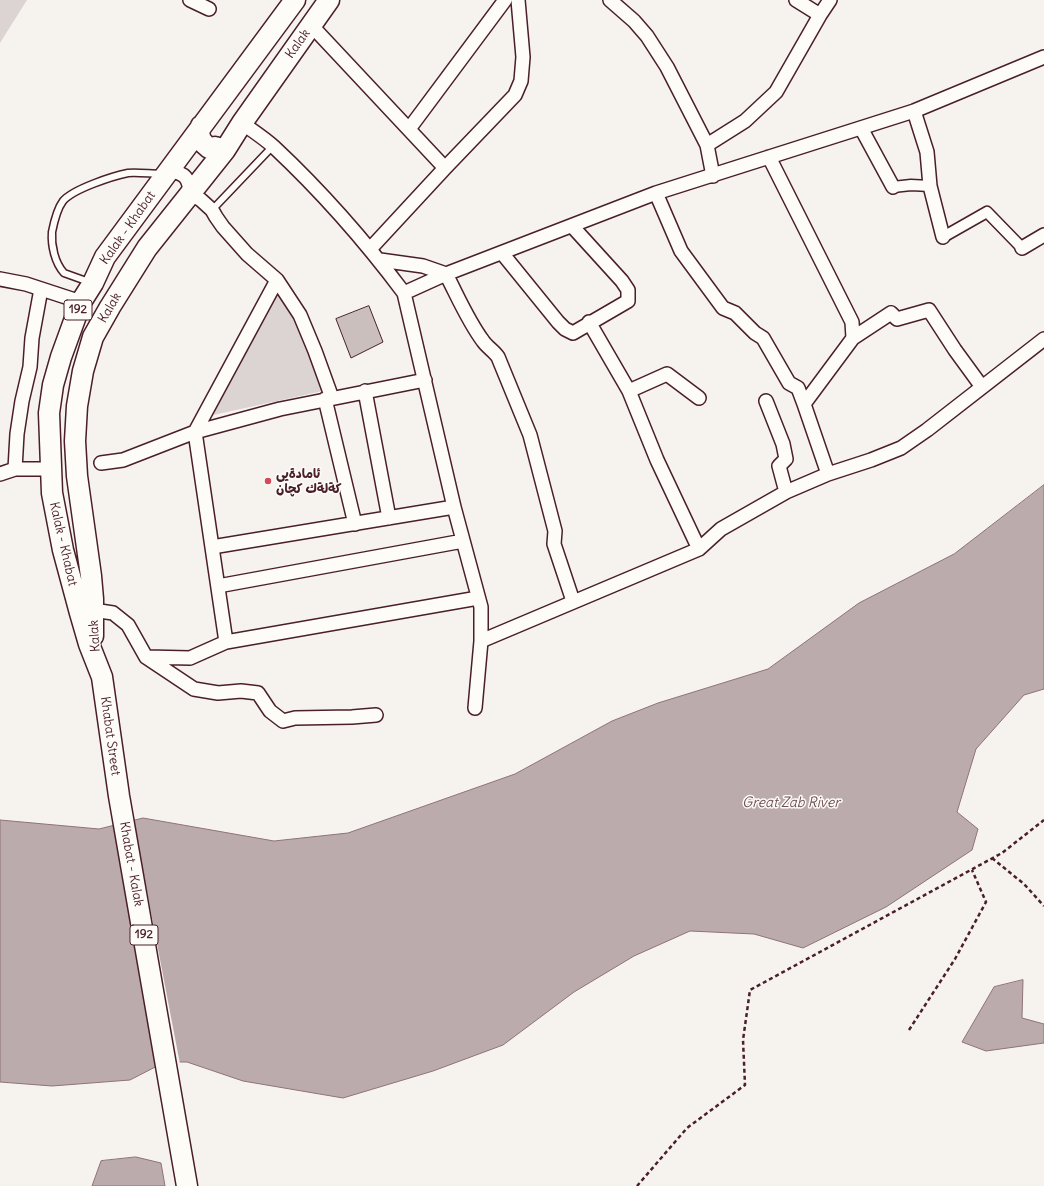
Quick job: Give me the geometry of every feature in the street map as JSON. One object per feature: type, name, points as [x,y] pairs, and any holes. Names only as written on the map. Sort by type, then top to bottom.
[{"type":"main road","name":"Kalak - Khabat","points":[[102,677],[81,619],[63,550],[52,493],[49,413],[53,385],[61,357],[81,302],[93,283],[105,258],[295,0]]},
{"type":"main road","name":"Kalak","points":[[102,677],[93,646],[91,576],[77,476],[75,441],[77,406],[83,371],[93,337],[147,248],[225,150],[242,123],[329,0]]},
{"type":"main road","points":[[201,126],[198,132],[202,142],[209,148],[215,147],[225,150]]},
{"type":"main road","name":"Khabat Street","points":[[102,677],[119,796]]},
{"type":"main road","name":"Khabat - Kalak","points":[[119,796],[188,1186]]},
{"type":"street","points":[[190,0],[209,9]]},
{"type":"street","points":[[409,129],[505,0]]},
{"type":"street","points":[[370,249],[445,168],[515,96],[521,81],[523,56],[518,0]]},
{"type":"street","points":[[610,0],[634,21],[647,36],[667,67],[706,145],[713,176]]},
{"type":"street","points":[[796,0],[820,15]]},
{"type":"street","points":[[706,145],[745,121],[776,92],[830,0]]},
{"type":"street","points":[[311,25],[445,168]]},
{"type":"street","points":[[404,293],[446,274],[656,193],[914,111],[1044,57]]},
{"type":"street","points":[[914,111],[927,152],[930,186],[943,237],[987,212],[1022,248],[1041,240]]},
{"type":"street","points":[[242,123],[273,146],[348,222],[380,260],[404,293],[454,507],[481,607],[481,641],[475,708]]},
{"type":"street","points":[[861,128],[893,187],[911,185],[930,186]]},
{"type":"street","points":[[769,157],[852,322],[853,338]]},
{"type":"street","points":[[166,174],[170,171],[176,172],[185,177],[188,181],[190,193],[212,210],[224,228],[246,254],[277,280],[300,315],[315,351],[329,399],[355,524]]},
{"type":"street","points":[[656,193],[681,251],[723,308],[735,313],[755,333],[763,338],[789,383],[798,388],[828,474]]},
{"type":"street","points":[[502,253],[565,329],[573,333],[589,322],[628,301],[628,290],[622,281],[572,226]]},
{"type":"street","points":[[380,260],[423,266],[446,274],[477,333],[484,343],[494,351],[498,357],[530,435],[555,531],[554,544],[573,601]]},
{"type":"street","points":[[0,279],[26,284],[81,302]]},
{"type":"street","points":[[226,642],[195,432],[277,280]]},
{"type":"street","points":[[14,469],[16,434],[30,367],[32,338],[41,289]]},
{"type":"street","points":[[804,404],[853,338],[891,313],[897,319],[929,310],[955,350],[982,387]]},
{"type":"street","points":[[589,322],[629,391],[657,460],[699,549]]},
{"type":"street","points":[[481,641],[699,549],[722,529],[786,492],[828,474],[871,460],[901,448],[927,430],[1044,339]]},
{"type":"street","points":[[629,391],[667,374],[699,398]]},
{"type":"street","points":[[101,463],[123,460],[195,432],[280,409],[425,380]]},
{"type":"street","points":[[365,391],[389,518]]},
{"type":"street","points":[[766,401],[783,444],[786,459],[779,466],[786,492]]},
{"type":"street","points":[[0,474],[14,469],[52,470]]},
{"type":"street","points":[[212,547],[454,507]]},
{"type":"street","points":[[218,586],[463,540]]},
{"type":"street","points":[[146,657],[190,658],[226,642],[478,598]]},
{"type":"street","points":[[93,610],[113,613],[124,621],[128,625],[146,657],[194,689],[218,693],[241,691],[258,693],[270,711],[283,721],[295,718],[376,715]]},
{"type":"lane","points":[[212,210],[273,146]]},
{"type":"lane","points":[[93,283],[64,273],[55,254],[52,240],[53,226],[63,201],[72,193],[105,180],[129,173],[166,174]]},
{"type":"path","points":[[637,1186],[687,1128],[745,1084],[743,1040],[750,990],[1002,853],[1044,820]]},
{"type":"path","points":[[992,858],[1024,884],[1044,906]]},
{"type":"path","points":[[909,1030],[955,959],[986,902],[972,870]]},
{"type":"shaded area","points":[[0,0],[27,0],[0,43]]},
{"type":"shaded area","points":[[273,289],[290,311],[300,330],[309,350],[323,391],[204,417]]},
{"type":"water","name":"Great Zab River","points":[[1044,485],[1044,689],[1024,695],[976,749],[957,812],[978,829],[972,850],[886,907],[803,948],[754,934],[690,931],[634,956],[574,992],[503,1045],[433,1071],[343,1098],[243,1081],[187,1062],[165,1062],[130,1080],[52,1086],[0,1082],[0,820],[99,829],[143,818],[274,841],[348,833],[515,774],[612,721],[658,703],[768,669],[859,603],[954,554]]},
{"type":"water","points":[[1023,980],[1022,1018],[1044,1024],[1044,1043],[986,1051],[962,1042],[994,987]]},
{"type":"water","points":[[136,1157],[161,1163],[165,1186],[92,1186],[101,1161]]},
{"type":"pier","points":[[133,818],[180,1064],[167,1064],[123,821]]},
{"type":"building","points":[[369,306],[383,342],[351,358],[336,319]]},
{"type":"place","name":"ئامادةيى كةلةك كچان","points":[[268,481]]}]
